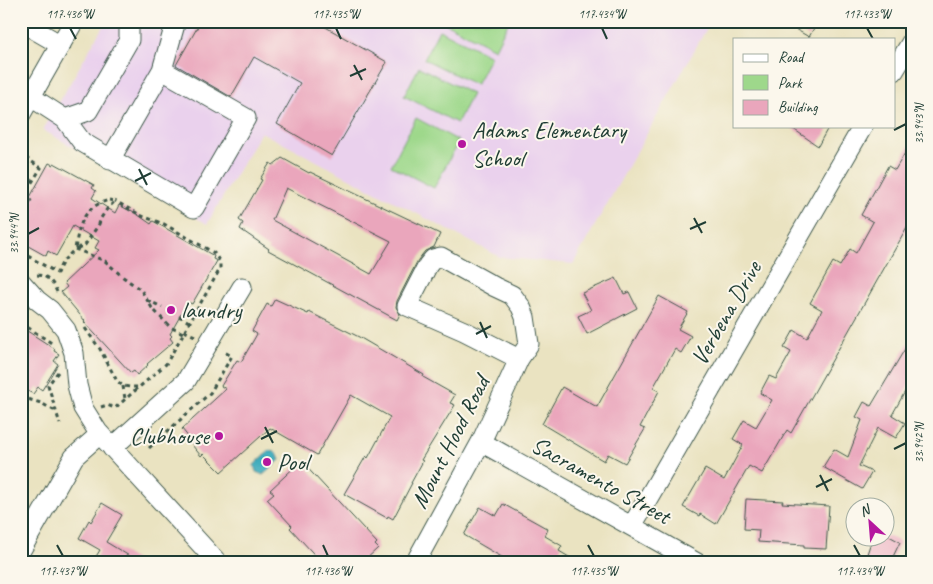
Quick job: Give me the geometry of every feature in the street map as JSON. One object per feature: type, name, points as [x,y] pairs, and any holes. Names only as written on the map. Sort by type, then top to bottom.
[{"type":"street","points":[[74,21],[25,106],[65,119],[82,142],[194,208],[246,118],[162,70]]},
{"type":"street","points":[[65,119],[88,111],[129,40],[129,21]]},
{"type":"street","points":[[110,160],[162,70],[176,21]]},
{"type":"street","points":[[21,27],[23,24],[61,44]]},
{"type":"street","points":[[896,68],[912,41]]},
{"type":"street","name":"Verbena Drive","points":[[632,526],[861,128]]},
{"type":"street","points":[[441,256],[512,295],[521,307],[525,317],[524,351],[464,331],[407,306],[433,259],[441,256]]},
{"type":"street","points":[[21,282],[36,303],[66,330],[74,353],[77,385],[83,408],[101,441],[218,563]]},
{"type":"street","points":[[21,550],[74,457],[101,441],[186,381],[242,287]]},
{"type":"street","name":"Mount Hood Road","points":[[415,563],[481,442],[524,351]]},
{"type":"street","name":"Sacramento Street","points":[[481,442],[697,563]]},
{"type":"path","points":[[21,204],[24,195],[41,168],[23,156]]},
{"type":"path","points":[[75,249],[80,227],[85,216],[91,208],[109,200],[164,224],[214,253],[220,262],[220,269],[166,364],[115,408],[106,405],[95,408]]},
{"type":"path","points":[[21,252],[57,272],[63,261],[75,249],[84,245],[89,240],[107,209],[115,201]]},
{"type":"path","points":[[75,249],[104,261],[123,278],[141,290],[152,308],[170,327],[183,333]]},
{"type":"path","points":[[147,299],[162,307]]},
{"type":"path","points":[[179,316],[189,322]]},
{"type":"path","points":[[21,324],[55,346]]},
{"type":"path","points":[[149,448],[210,393],[232,356],[224,352]]},
{"type":"path","points":[[60,424],[48,385],[57,375],[61,366]]},
{"type":"path","points":[[123,386],[125,399]]},
{"type":"path","points":[[21,397],[41,403],[56,411]]},
{"type":"shaded area","name":"Adams Elementary School","points":[[106,21],[711,21],[573,264],[500,257],[261,132],[207,224],[43,130]]},
{"type":"green space","points":[[443,21],[509,21],[495,49]]},
{"type":"green space","points":[[439,30],[491,56],[476,85],[424,59]]},
{"type":"green space","points":[[419,67],[472,94],[457,123],[404,96]]},
{"type":"green space","points":[[416,118],[459,141],[434,188],[391,166]]},
{"type":"water","name":"Pool","points":[[270,450],[277,453],[280,460],[263,475],[256,472],[254,465]]},
{"type":"building","points":[[201,21],[315,21],[387,62],[332,156],[277,124],[300,83],[254,57],[231,97],[176,65]]},
{"type":"building","points":[[781,21],[818,21],[809,37]]},
{"type":"building","points":[[792,128],[828,128],[818,146]]},
{"type":"building","points":[[912,141],[912,219],[791,433],[787,430],[762,473],[749,466],[716,524],[700,514],[699,516],[683,507],[705,469],[724,480],[743,445],[733,439],[744,420],[756,427],[772,400],[760,393],[769,376],[776,379],[791,352],[784,348],[794,330],[807,338],[822,310],[810,303],[833,262],[840,266],[850,249],[856,253],[873,222],[861,215],[888,166],[895,170]]},
{"type":"building","points":[[282,158],[309,173],[440,234],[434,247],[425,251],[418,260],[397,301],[396,307],[400,314],[397,320],[268,250],[240,229],[243,223],[239,220],[262,180],[260,179],[270,163],[273,165]],"holes":[[[286,188],[391,241],[371,274],[272,220]]]},
{"type":"building","points":[[49,163],[53,165],[54,163],[94,185],[92,188],[96,191],[92,198],[115,213],[119,205],[131,210],[151,224],[153,221],[214,256],[213,259],[217,261],[192,304],[188,302],[170,334],[173,342],[137,375],[134,371],[131,373],[84,322],[61,292],[67,287],[64,283],[99,250],[95,248],[99,241],[73,226],[56,256],[48,251],[46,256],[21,242],[21,218],[32,200],[29,199]]},
{"type":"building","points":[[616,278],[624,294],[629,292],[637,308],[587,334],[578,316],[591,310],[582,293]]},
{"type":"building","points":[[659,296],[688,312],[678,329],[691,336],[681,353],[675,349],[653,388],[659,391],[640,427],[645,429],[625,463],[608,454],[604,461],[542,424],[562,387],[597,407]]},
{"type":"building","points":[[275,299],[308,314],[309,312],[359,337],[455,395],[450,403],[455,405],[421,460],[423,461],[393,519],[388,516],[387,518],[344,494],[366,456],[368,458],[390,417],[351,395],[317,455],[270,428],[221,472],[203,454],[201,456],[182,429],[226,389],[221,386],[237,360],[241,362],[257,334],[252,331],[267,304],[271,306]]},
{"type":"building","points":[[21,327],[55,349],[54,351],[59,354],[54,361],[58,364],[42,390],[38,387],[33,394],[21,387]]},
{"type":"building","points":[[912,337],[912,379],[892,415],[905,423],[896,438],[878,428],[859,466],[872,472],[862,489],[823,467],[834,449],[848,457],[862,420],[856,417],[864,402],[871,406]]},
{"type":"building","points":[[301,461],[377,543],[375,545],[378,548],[362,563],[322,563],[267,499],[274,493],[270,490]]},
{"type":"building","points":[[746,499],[829,506],[826,549],[804,548],[804,545],[758,542],[759,530],[744,529]]},
{"type":"building","points":[[102,503],[122,515],[106,542],[141,563],[92,563],[100,550],[79,538],[89,520],[91,522]]},
{"type":"building","points":[[503,504],[548,529],[545,536],[562,546],[559,551],[579,563],[512,563],[464,535],[480,507],[496,516]]},
{"type":"building","points":[[896,540],[900,542],[890,563],[864,563],[870,546],[896,546]]},
{"type":"place","name":"Adams Elementary School","points":[[462,144]]},
{"type":"place","name":"laundry","points":[[171,310]]},
{"type":"place","name":"Clubhouse","points":[[219,436]]},
{"type":"place","name":"Pool","points":[[267,462]]}]
